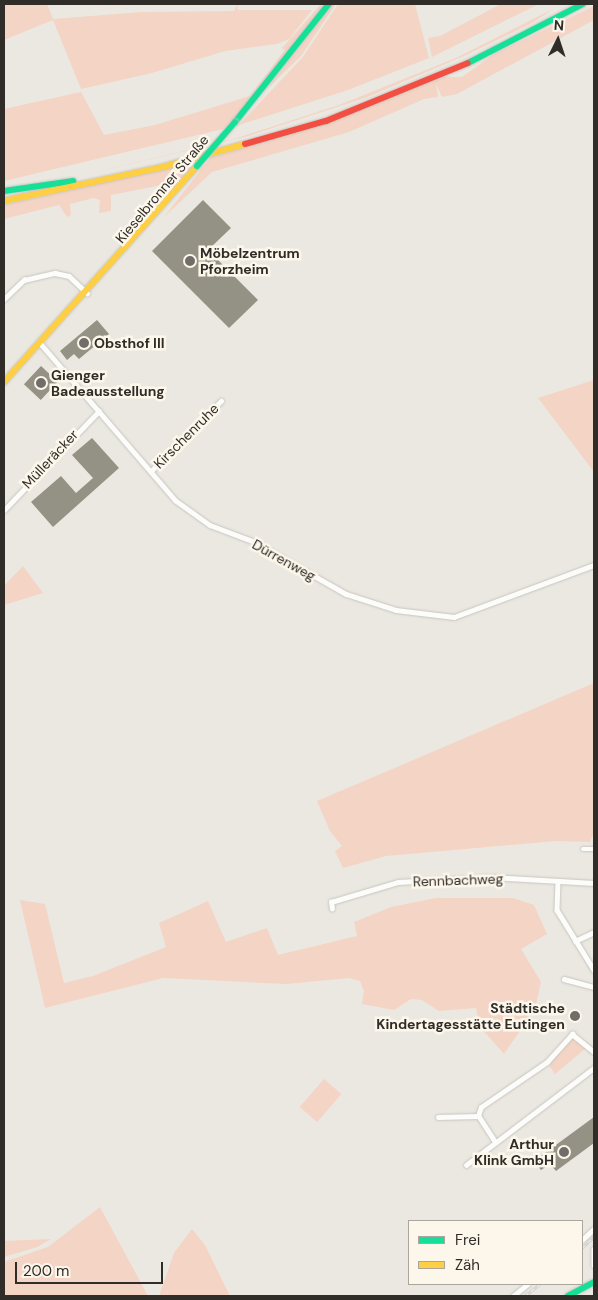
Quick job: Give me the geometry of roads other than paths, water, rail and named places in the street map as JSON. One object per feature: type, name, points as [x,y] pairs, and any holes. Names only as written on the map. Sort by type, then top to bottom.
[{"type":"main road","name":"Kieselbronner Straße","points":[[4,382],[87,293],[197,166],[329,4]]},
{"type":"main road","points":[[4,191],[118,172],[242,142],[326,116],[455,64],[573,4]]},
{"type":"main road","points":[[4,201],[163,167],[326,121],[478,59],[583,4]]},
{"type":"main road","points":[[568,1296],[594,1282]]},
{"type":"street","points":[[4,299],[24,280],[55,273],[69,276],[87,293]]},
{"type":"street","name":"Dürrenweg","points":[[41,344],[176,500],[210,525],[256,542],[346,594],[396,610],[442,617],[465,615],[594,565]]},
{"type":"street","name":"Kirschenruhe","points":[[151,471],[221,401]]},
{"type":"street","name":"Mülleräcker","points":[[4,510],[99,411]]},
{"type":"street","points":[[583,849],[594,849]]},
{"type":"street","name":"Rennbachweg","points":[[332,909],[331,902],[398,882],[492,877],[594,883]]},
{"type":"street","points":[[558,881],[557,910],[594,970]]},
{"type":"street","points":[[575,941],[594,932]]},
{"type":"street","points":[[564,979],[594,987]]},
{"type":"street","points":[[478,1116],[481,1107],[547,1062],[572,1034],[594,1052]]},
{"type":"street","points":[[466,1165],[594,1068]]},
{"type":"street","points":[[438,1117],[478,1116]]},
{"type":"street","points":[[478,1116],[495,1142]]},
{"type":"street","points":[[583,1239],[594,1229]]},
{"type":"street","points":[[594,1249],[594,1266]]},
{"type":"street","points":[[513,1296],[527,1285]]},
{"type":"railway","points":[[583,1247],[594,1237]]},
{"type":"railway","points":[[525,1296],[539,1285]]},
{"type":"place","name":"Möbelzentrum Pforzheim","points":[[190,261]]},
{"type":"place","name":"Obsthof III","points":[[84,343]]},
{"type":"place","name":"Gienger Badeausstellung","points":[[41,383]]},
{"type":"place","name":"Städtische Kindertagesstätte Eutingen","points":[[575,1016]]},
{"type":"place","name":"Arthur Klink GmbH","points":[[564,1152]]}]
